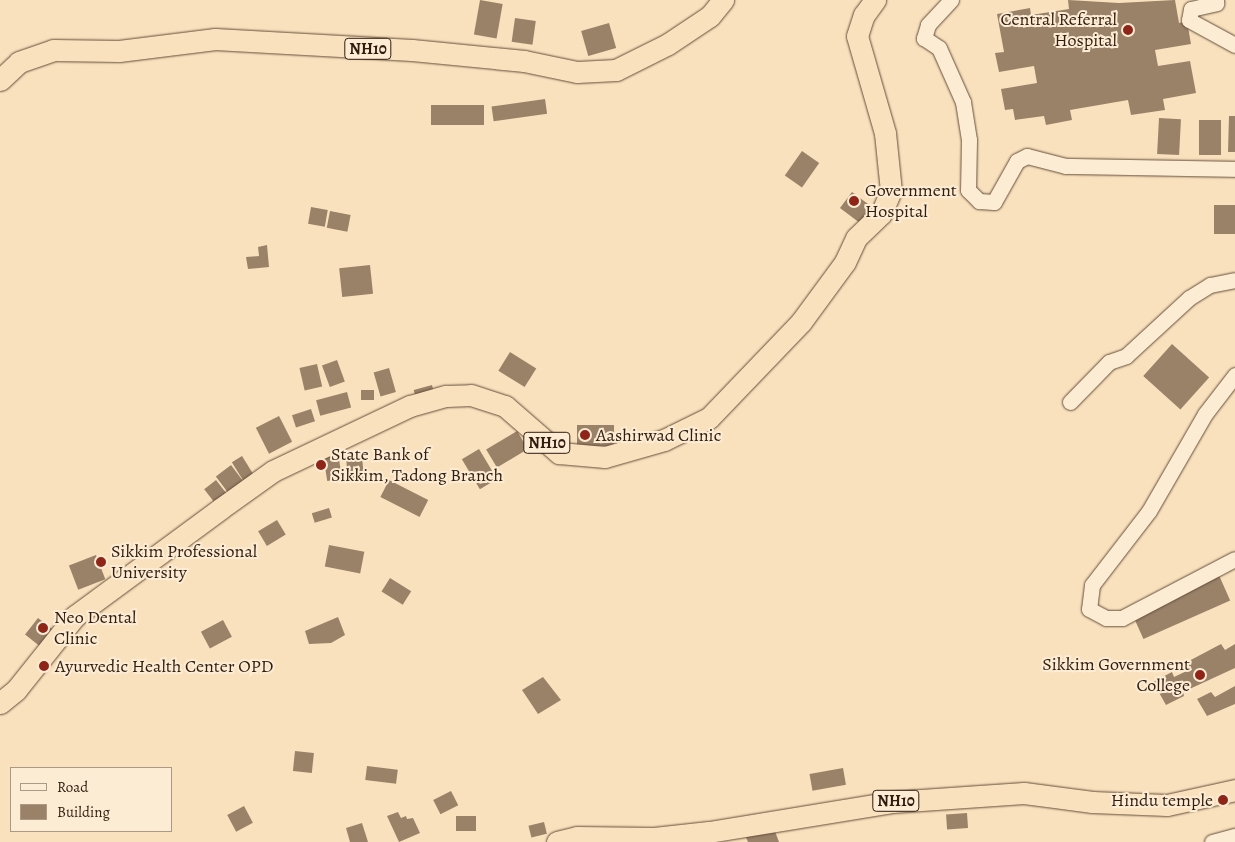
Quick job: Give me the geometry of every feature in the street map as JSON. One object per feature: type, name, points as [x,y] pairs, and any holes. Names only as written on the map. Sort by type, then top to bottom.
[{"type":"highway","name":"NH10","points":[[0,80],[19,62],[53,50],[119,51],[215,39],[412,50],[524,61],[577,72],[616,70],[675,39],[710,16],[723,0]]},
{"type":"highway","name":"NH10","points":[[0,703],[16,690],[75,616],[220,509],[273,471],[410,406],[446,396],[471,396],[505,406],[559,453],[605,457],[664,440],[709,418],[801,322],[845,262],[856,238],[881,214],[891,191],[885,133],[857,36],[864,15],[875,0]]},
{"type":"highway","name":"NH10","points":[[557,842],[577,837],[654,838],[709,832],[892,802],[1024,793],[1092,802],[1167,805],[1235,790]]},
{"type":"street","points":[[951,0],[928,25],[924,38],[939,48],[963,102],[969,140],[968,190],[979,202],[994,202],[1017,161],[1027,156],[1066,166],[1235,169]]},
{"type":"street","points":[[1216,0],[1216,3],[1186,5],[1189,20],[1235,46]]},
{"type":"street","points":[[1070,402],[1109,362],[1126,356],[1189,298],[1210,285],[1235,280]]},
{"type":"street","points":[[1235,375],[1205,414],[1149,511],[1092,585],[1089,609],[1106,618],[1122,618],[1235,559]]},
{"type":"street","points":[[1212,842],[1235,836]]},
{"type":"building","points":[[480,0],[503,4],[497,38],[474,34]]},
{"type":"building","points":[[1068,0],[1119,3],[1175,0],[1179,23],[1187,21],[1191,44],[1155,50],[1158,66],[1190,61],[1196,93],[1163,99],[1165,110],[1131,115],[1128,100],[1070,110],[1072,120],[1046,125],[1044,116],[1015,120],[1013,109],[1005,110],[1001,89],[1037,83],[1034,66],[999,72],[995,53],[1004,52],[997,14],[1030,8],[1031,15],[1069,9]]},
{"type":"building","points":[[515,18],[536,21],[532,45],[512,42]]},
{"type":"building","points":[[609,23],[616,48],[588,56],[581,31]]},
{"type":"building","points":[[545,99],[547,114],[494,121],[492,107]]},
{"type":"building","points":[[431,105],[484,105],[484,125],[431,125]]},
{"type":"building","points":[[1229,116],[1235,116],[1235,152],[1228,152]]},
{"type":"building","points":[[1159,118],[1181,119],[1179,155],[1157,154]]},
{"type":"building","points":[[1199,120],[1221,120],[1221,155],[1199,155]]},
{"type":"building","points":[[802,151],[819,163],[802,188],[785,176]]},
{"type":"building","points":[[852,192],[872,207],[860,223],[840,208]]},
{"type":"building","points":[[1214,205],[1235,205],[1235,234],[1214,234]]},
{"type":"building","points":[[311,207],[328,210],[325,227],[308,224]]},
{"type":"building","points":[[330,211],[351,215],[347,232],[327,228]]},
{"type":"building","points":[[267,245],[269,267],[248,269],[246,257],[259,256],[258,247]]},
{"type":"building","points":[[370,265],[373,294],[342,297],[339,268]]},
{"type":"building","points":[[1172,344],[1209,377],[1180,409],[1143,376]]},
{"type":"building","points":[[510,352],[536,368],[525,387],[498,371]]},
{"type":"building","points":[[337,360],[345,382],[330,387],[322,365]]},
{"type":"building","points":[[317,364],[322,386],[305,390],[299,368]]},
{"type":"building","points":[[389,368],[396,392],[381,396],[374,372]]},
{"type":"building","points":[[432,385],[435,396],[416,401],[414,390]]},
{"type":"building","points":[[361,390],[374,390],[374,400],[361,400]]},
{"type":"building","points":[[347,392],[351,407],[320,416],[316,400]]},
{"type":"building","points":[[311,409],[315,421],[296,428],[292,415]]},
{"type":"building","points":[[279,416],[292,442],[269,454],[256,428]]},
{"type":"building","points":[[577,425],[614,425],[614,446],[577,446]]},
{"type":"building","points":[[517,431],[528,449],[497,468],[486,450]]},
{"type":"building","points":[[479,449],[497,479],[480,489],[462,459]]},
{"type":"building","points":[[338,453],[342,479],[327,481],[323,455]]},
{"type":"building","points":[[242,456],[254,475],[243,481],[232,462]]},
{"type":"building","points":[[362,456],[364,478],[348,479],[346,457]]},
{"type":"building","points":[[231,465],[244,482],[228,493],[216,476]]},
{"type":"building","points":[[216,480],[227,494],[215,503],[204,489]]},
{"type":"building","points":[[389,480],[428,500],[420,517],[380,497]]},
{"type":"building","points":[[329,508],[332,518],[315,523],[312,513]]},
{"type":"building","points":[[277,520],[286,535],[267,546],[258,531]]},
{"type":"building","points":[[329,545],[364,552],[360,573],[325,567]]},
{"type":"building","points":[[96,555],[105,579],[78,590],[69,565]]},
{"type":"building","points":[[1218,573],[1230,600],[1143,639],[1131,612]]},
{"type":"building","points":[[390,578],[411,591],[403,605],[382,592]]},
{"type":"building","points":[[338,617],[345,635],[331,643],[309,644],[305,631]]},
{"type":"building","points":[[38,618],[52,629],[39,646],[25,635]]},
{"type":"building","points":[[223,620],[232,637],[210,649],[201,632]]},
{"type":"building","name":"Sikkim Government College","points":[[1221,644],[1225,650],[1235,644],[1235,668],[1183,692],[1184,696],[1166,705],[1153,682],[1172,672],[1174,677],[1191,669],[1187,662]]},
{"type":"building","points":[[543,677],[561,700],[538,714],[522,690]]},
{"type":"building","points":[[1235,686],[1235,704],[1207,716],[1197,699],[1211,692],[1215,697]]},
{"type":"building","points":[[295,751],[314,753],[312,773],[293,771]]},
{"type":"building","points":[[367,766],[398,770],[396,784],[365,780]]},
{"type":"building","points":[[843,768],[846,785],[812,791],[810,774]]},
{"type":"building","points":[[451,791],[458,805],[440,814],[433,800]]},
{"type":"building","points":[[244,806],[253,823],[236,832],[227,815]]},
{"type":"building","points":[[398,812],[401,818],[406,816],[407,819],[413,818],[420,833],[399,842],[387,816]]},
{"type":"building","points":[[967,813],[968,828],[947,829],[946,814]]},
{"type":"building","points":[[456,816],[476,816],[476,831],[456,831]]},
{"type":"building","points":[[544,822],[547,834],[531,838],[528,826]]},
{"type":"building","points":[[362,823],[368,842],[350,842],[346,828]]},
{"type":"building","points":[[773,826],[779,842],[748,842],[745,835]]},
{"type":"place","name":"Central Referral Hospital","points":[[1128,30]]},
{"type":"place","name":"Government Hospital","points":[[854,201]]},
{"type":"place","name":"Aashirwad Clinic","points":[[585,435]]},
{"type":"place","name":"State Bank of Sikkim, Tadong Branch","points":[[321,465]]},
{"type":"place","name":"Sikkim Professional University","points":[[101,562]]},
{"type":"place","name":"Neo Dental Clinic","points":[[43,628]]},
{"type":"place","name":"Ayurvedic Health Center OPD","points":[[44,666]]},
{"type":"place","name":"Sikkim Government College","points":[[1200,675]]},
{"type":"place","name":"Hindu temple","points":[[1223,800]]}]
